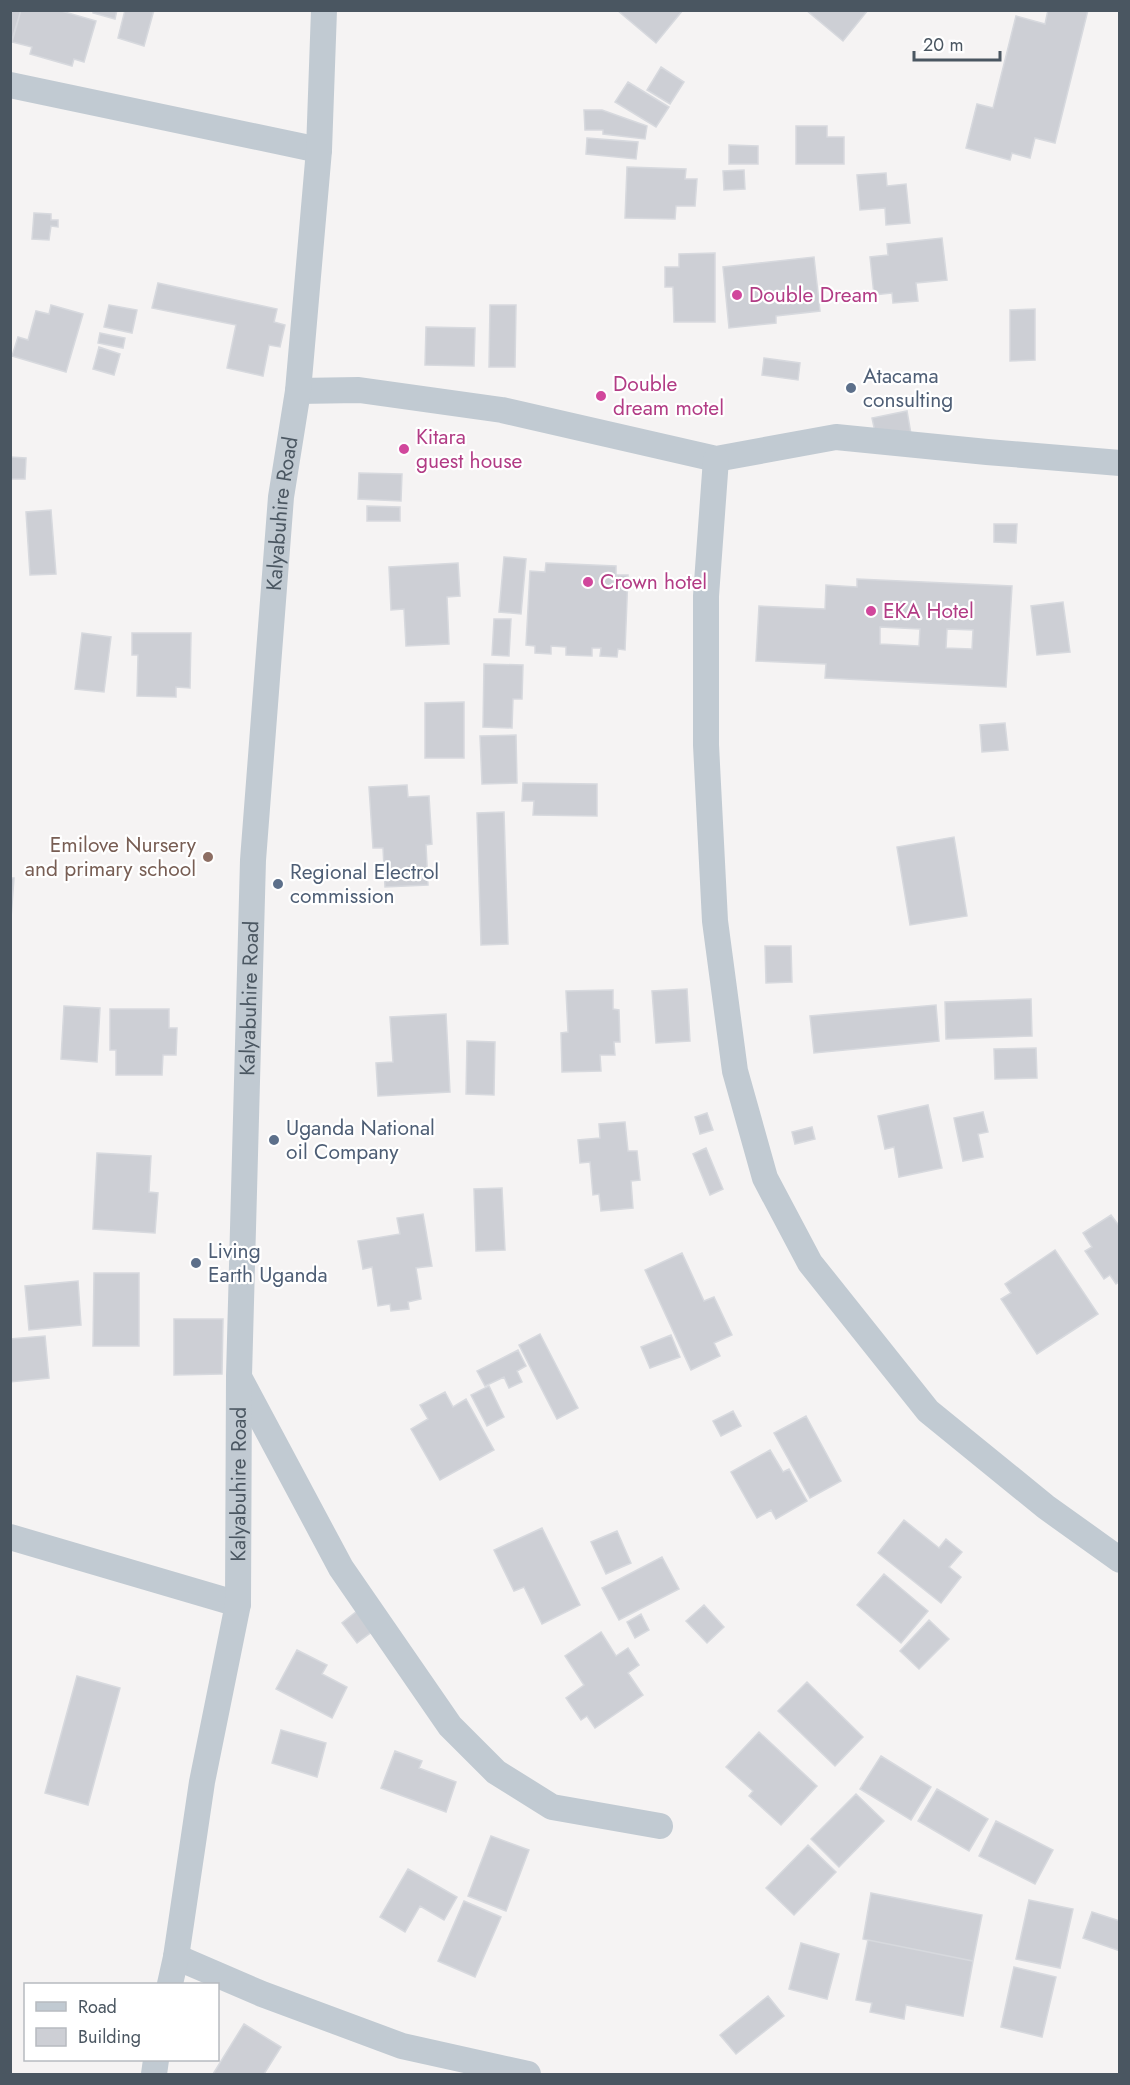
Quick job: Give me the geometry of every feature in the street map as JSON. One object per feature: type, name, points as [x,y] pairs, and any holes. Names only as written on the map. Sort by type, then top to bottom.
[{"type":"street","name":"Kalyabuhire Road","points":[[170,1983],[202,1782],[238,1604],[239,1376],[253,860],[281,497],[298,392],[319,150],[324,10]]},
{"type":"street","points":[[10,86],[319,150]]},
{"type":"street","points":[[298,392],[359,390],[502,410],[716,459],[836,437],[1119,463]]},
{"type":"street","points":[[716,459],[706,596],[706,746],[715,921],[735,1071],[765,1178],[810,1263],[928,1411],[1046,1507],[1119,1560]]},
{"type":"street","points":[[239,1376],[341,1569],[450,1726],[496,1772],[552,1808],[660,1826]]},
{"type":"street","points":[[10,1537],[238,1604]]},
{"type":"street","points":[[176,1957],[262,1994],[402,2046],[528,2074]]},
{"type":"building","points":[[10,10],[21,10],[10,46]]},
{"type":"building","points":[[21,10],[58,10],[96,21],[84,62],[74,59],[72,66],[30,54],[32,47],[12,42]]},
{"type":"building","points":[[93,10],[117,10],[115,19],[93,13]]},
{"type":"building","points":[[125,10],[154,10],[144,46],[118,38]]},
{"type":"building","points":[[617,10],[683,10],[656,43]]},
{"type":"building","points":[[806,10],[868,10],[843,41]]},
{"type":"building","points":[[1048,10],[1088,10],[1055,143],[1035,138],[1030,158],[1012,153],[1010,160],[966,148],[977,104],[993,108],[1016,16],[1045,24]]},
{"type":"building","points":[[661,67],[684,82],[670,104],[647,90]]},
{"type":"building","points":[[628,82],[669,107],[656,127],[615,102]]},
{"type":"building","points":[[584,110],[602,110],[647,126],[645,139],[603,134],[603,130],[585,130]]},
{"type":"building","points":[[796,126],[827,126],[827,137],[844,137],[844,164],[796,164]]},
{"type":"building","points":[[587,138],[638,142],[636,159],[586,154]]},
{"type":"building","points":[[729,145],[758,146],[758,164],[729,164]]},
{"type":"building","points":[[627,167],[686,169],[685,179],[697,179],[695,206],[676,206],[675,219],[625,218]]},
{"type":"building","points":[[744,170],[745,189],[724,190],[723,171]]},
{"type":"building","points":[[886,173],[887,186],[906,184],[910,223],[886,225],[885,208],[860,210],[857,175]]},
{"type":"building","points":[[34,213],[51,214],[51,220],[58,220],[58,227],[51,226],[49,240],[32,239]]},
{"type":"building","points":[[942,238],[947,280],[916,283],[918,301],[893,303],[892,293],[874,295],[870,257],[888,255],[887,244]]},
{"type":"building","points":[[715,253],[715,322],[674,322],[673,287],[665,287],[665,267],[679,267],[679,254]]},
{"type":"building","points":[[814,257],[820,311],[776,316],[776,323],[729,328],[723,267]]},
{"type":"building","points":[[158,283],[277,309],[274,322],[285,325],[280,347],[269,345],[263,376],[227,368],[236,325],[152,308]]},
{"type":"building","points":[[51,305],[83,314],[66,372],[12,356],[18,337],[28,340],[36,311],[49,314]]},
{"type":"building","points":[[109,305],[137,310],[132,333],[104,327]]},
{"type":"building","points":[[490,305],[516,305],[515,367],[489,367]]},
{"type":"building","points":[[1035,309],[1035,360],[1010,361],[1010,310]]},
{"type":"building","points":[[426,327],[475,328],[474,366],[425,365]]},
{"type":"building","points":[[100,333],[125,338],[123,348],[98,343]]},
{"type":"building","points":[[99,347],[120,354],[114,375],[93,369]]},
{"type":"building","points":[[764,358],[800,363],[798,380],[762,375]]},
{"type":"building","points":[[907,411],[911,434],[877,441],[872,418]]},
{"type":"building","points":[[10,457],[26,458],[25,479],[10,479]]},
{"type":"building","points":[[359,473],[402,474],[401,501],[358,499]]},
{"type":"building","points":[[367,506],[400,507],[400,521],[367,521]]},
{"type":"building","points":[[51,510],[56,574],[30,575],[26,512]]},
{"type":"building","points":[[994,524],[1017,524],[1016,543],[994,542]]},
{"type":"building","points":[[504,557],[526,559],[521,614],[499,612]]},
{"type":"building","points":[[458,563],[460,596],[447,597],[449,644],[406,646],[404,609],[391,610],[389,567]]},
{"type":"building","points":[[546,563],[616,566],[616,575],[628,575],[625,650],[618,649],[617,657],[600,656],[601,648],[592,648],[592,656],[566,655],[566,647],[551,646],[551,654],[535,653],[535,646],[526,645],[530,571],[545,572]]},
{"type":"building","points":[[857,579],[1012,586],[1006,687],[825,678],[826,664],[756,661],[759,606],[825,609],[826,585],[857,587]],"holes":[[[880,627],[920,629],[919,646],[880,644]],[[947,629],[973,630],[972,649],[946,648]]]},
{"type":"building","points":[[1063,602],[1070,652],[1037,655],[1031,606]]},
{"type":"building","points":[[494,619],[511,619],[509,656],[492,655]]},
{"type":"building","points":[[82,633],[111,637],[104,692],[75,689]]},
{"type":"building","points":[[132,633],[191,633],[190,688],[176,687],[176,697],[137,696],[138,655],[132,655]]},
{"type":"building","points":[[484,664],[523,665],[522,699],[513,699],[512,728],[483,727]]},
{"type":"building","points":[[464,702],[464,758],[425,758],[425,703]]},
{"type":"building","points":[[1005,723],[1008,750],[982,752],[980,725]]},
{"type":"building","points":[[516,735],[517,783],[482,784],[480,736]]},
{"type":"building","points":[[523,783],[597,784],[597,816],[533,815],[534,801],[522,801]]},
{"type":"building","points":[[407,785],[408,797],[429,796],[432,844],[426,845],[428,885],[385,887],[383,848],[373,848],[369,787]]},
{"type":"building","points":[[504,812],[508,944],[481,945],[477,813]]},
{"type":"building","points":[[954,837],[967,916],[910,925],[897,847]]},
{"type":"building","points":[[10,878],[14,878],[10,932]]},
{"type":"building","points":[[765,946],[791,946],[792,982],[766,983]]},
{"type":"building","points":[[687,989],[690,1041],[656,1043],[652,991]]},
{"type":"building","points":[[613,990],[613,1009],[619,1010],[620,1042],[614,1042],[615,1055],[600,1055],[601,1071],[562,1072],[561,1033],[568,1032],[566,991]]},
{"type":"building","points":[[1031,999],[1032,1036],[946,1039],[945,1002]]},
{"type":"building","points":[[936,1005],[939,1041],[814,1053],[810,1016]]},
{"type":"building","points":[[64,1006],[100,1008],[97,1062],[61,1059]]},
{"type":"building","points":[[110,1009],[169,1009],[169,1028],[177,1028],[176,1055],[163,1055],[162,1075],[116,1075],[116,1050],[110,1050]]},
{"type":"building","points":[[446,1014],[450,1092],[378,1096],[376,1063],[393,1062],[390,1017]]},
{"type":"building","points":[[467,1041],[495,1042],[494,1095],[466,1094]]},
{"type":"building","points":[[1036,1048],[1037,1078],[995,1079],[994,1049]]},
{"type":"building","points":[[928,1105],[942,1168],[899,1177],[894,1147],[885,1149],[878,1116]]},
{"type":"building","points":[[983,1112],[988,1132],[978,1134],[983,1157],[963,1161],[954,1118]]},
{"type":"building","points":[[707,1113],[713,1130],[700,1134],[695,1117]]},
{"type":"building","points":[[625,1122],[628,1151],[637,1151],[640,1180],[631,1181],[633,1208],[601,1211],[599,1194],[593,1195],[590,1162],[580,1163],[578,1140],[600,1138],[599,1124]]},
{"type":"building","points":[[812,1127],[815,1139],[795,1144],[792,1132]]},
{"type":"building","points":[[706,1148],[723,1189],[710,1195],[693,1154]]},
{"type":"building","points":[[97,1153],[151,1156],[149,1192],[158,1193],[155,1233],[93,1229]]},
{"type":"building","points":[[502,1188],[505,1250],[476,1251],[474,1189]]},
{"type":"building","points":[[423,1214],[432,1266],[416,1268],[421,1299],[408,1302],[409,1309],[391,1311],[390,1304],[378,1306],[372,1267],[363,1269],[358,1241],[400,1234],[397,1218]]},
{"type":"building","points":[[1111,1215],[1120,1227],[1120,1281],[1116,1284],[1110,1275],[1104,1279],[1085,1251],[1092,1247],[1083,1233]]},
{"type":"building","points":[[1055,1250],[1098,1314],[1037,1354],[1001,1299],[1011,1293],[1005,1284]]},
{"type":"building","points":[[682,1253],[704,1301],[714,1297],[732,1335],[714,1343],[720,1356],[691,1370],[645,1270]]},
{"type":"building","points":[[94,1273],[139,1273],[139,1346],[93,1346]]},
{"type":"building","points":[[78,1281],[81,1325],[29,1330],[25,1286]]},
{"type":"building","points":[[174,1319],[223,1319],[222,1374],[174,1375]]},
{"type":"building","points":[[540,1334],[578,1408],[557,1419],[519,1345]]},
{"type":"building","points":[[671,1335],[680,1357],[650,1368],[641,1347]]},
{"type":"building","points":[[45,1336],[49,1378],[10,1382],[10,1339]]},
{"type":"building","points":[[518,1350],[526,1366],[517,1371],[522,1382],[509,1388],[504,1377],[485,1386],[477,1371]]},
{"type":"building","points":[[489,1386],[504,1417],[487,1426],[471,1395]]},
{"type":"building","points":[[445,1392],[453,1407],[466,1399],[494,1450],[440,1480],[411,1429],[428,1419],[420,1405]]},
{"type":"building","points":[[733,1411],[741,1426],[721,1436],[713,1421]]},
{"type":"building","points":[[806,1416],[841,1481],[810,1498],[774,1433]]},
{"type":"building","points":[[770,1450],[783,1472],[789,1469],[807,1501],[776,1519],[771,1510],[757,1518],[731,1472]]},
{"type":"building","points":[[904,1520],[939,1548],[946,1539],[962,1552],[949,1567],[961,1577],[941,1603],[878,1553]]},
{"type":"building","points":[[542,1528],[580,1605],[542,1624],[524,1587],[514,1591],[494,1550]]},
{"type":"building","points":[[617,1531],[631,1563],[606,1574],[591,1542]]},
{"type":"building","points":[[662,1557],[679,1589],[619,1620],[602,1588]]},
{"type":"building","points":[[884,1574],[928,1611],[901,1643],[857,1605]]},
{"type":"building","points":[[704,1605],[724,1627],[707,1643],[686,1621]]},
{"type":"building","points":[[357,1611],[373,1631],[357,1643],[342,1623]]},
{"type":"building","points":[[641,1614],[649,1630],[635,1638],[627,1622]]},
{"type":"building","points":[[929,1620],[949,1639],[919,1669],[900,1651]]},
{"type":"building","points":[[601,1632],[616,1656],[628,1648],[639,1665],[628,1673],[643,1695],[595,1728],[587,1716],[581,1720],[566,1698],[584,1685],[565,1656]]},
{"type":"building","points":[[297,1650],[327,1665],[322,1674],[347,1687],[332,1718],[276,1689]]},
{"type":"building","points":[[77,1676],[120,1688],[88,1805],[45,1793]]},
{"type":"building","points":[[807,1682],[863,1737],[835,1766],[778,1711]]},
{"type":"building","points":[[281,1730],[326,1743],[317,1777],[272,1763]]},
{"type":"building","points":[[759,1732],[817,1786],[781,1825],[749,1796],[753,1791],[726,1767]]},
{"type":"building","points":[[395,1751],[422,1761],[419,1768],[456,1782],[446,1812],[381,1788]]},
{"type":"building","points":[[881,1756],[931,1787],[911,1820],[860,1789]]},
{"type":"building","points":[[937,1789],[988,1819],[969,1851],[918,1821]]},
{"type":"building","points":[[856,1794],[884,1821],[839,1867],[811,1839]]},
{"type":"building","points":[[996,1821],[1053,1850],[1035,1884],[979,1856]]},
{"type":"building","points":[[491,1836],[529,1850],[506,1911],[468,1896]]},
{"type":"building","points":[[808,1845],[836,1872],[794,1915],[766,1888]]},
{"type":"building","points":[[408,1869],[457,1897],[444,1920],[420,1906],[405,1932],[380,1917]]},
{"type":"building","points":[[871,1893],[982,1915],[973,1961],[863,1939]]},
{"type":"building","points":[[1029,1900],[1073,1909],[1060,1968],[1016,1959]]},
{"type":"building","points":[[464,1901],[501,1917],[475,1977],[438,1961]]},
{"type":"building","points":[[1092,1912],[1120,1921],[1120,1951],[1083,1938]]},
{"type":"building","points":[[868,1940],[973,1961],[963,2016],[906,2005],[904,2019],[870,2012],[872,2003],[856,2000]]},
{"type":"building","points":[[801,1943],[839,1954],[827,1999],[789,1989]]},
{"type":"building","points":[[1014,1967],[1056,1977],[1042,2037],[1001,2027]]},
{"type":"building","points":[[768,1996],[784,2016],[736,2054],[720,2035]]},
{"type":"building","points":[[244,2024],[281,2047],[264,2074],[213,2074]]},
{"type":"place","name":"Double Dream","points":[[737,295]]},
{"type":"place","name":"Atacama consulting","points":[[851,388]]},
{"type":"place","name":"Double dream motel","points":[[601,396]]},
{"type":"place","name":"Kitara guest house","points":[[404,449]]},
{"type":"place","name":"Crown hotel","points":[[588,582]]},
{"type":"place","name":"EKA Hotel","points":[[871,611]]},
{"type":"place","name":"Emilove Nursery and primary school","points":[[208,857]]},
{"type":"place","name":"Regional Electrol commission","points":[[278,884]]},
{"type":"place","name":"Uganda National oil Company","points":[[274,1140]]},
{"type":"place","name":"Living Earth Uganda","points":[[196,1263]]}]
